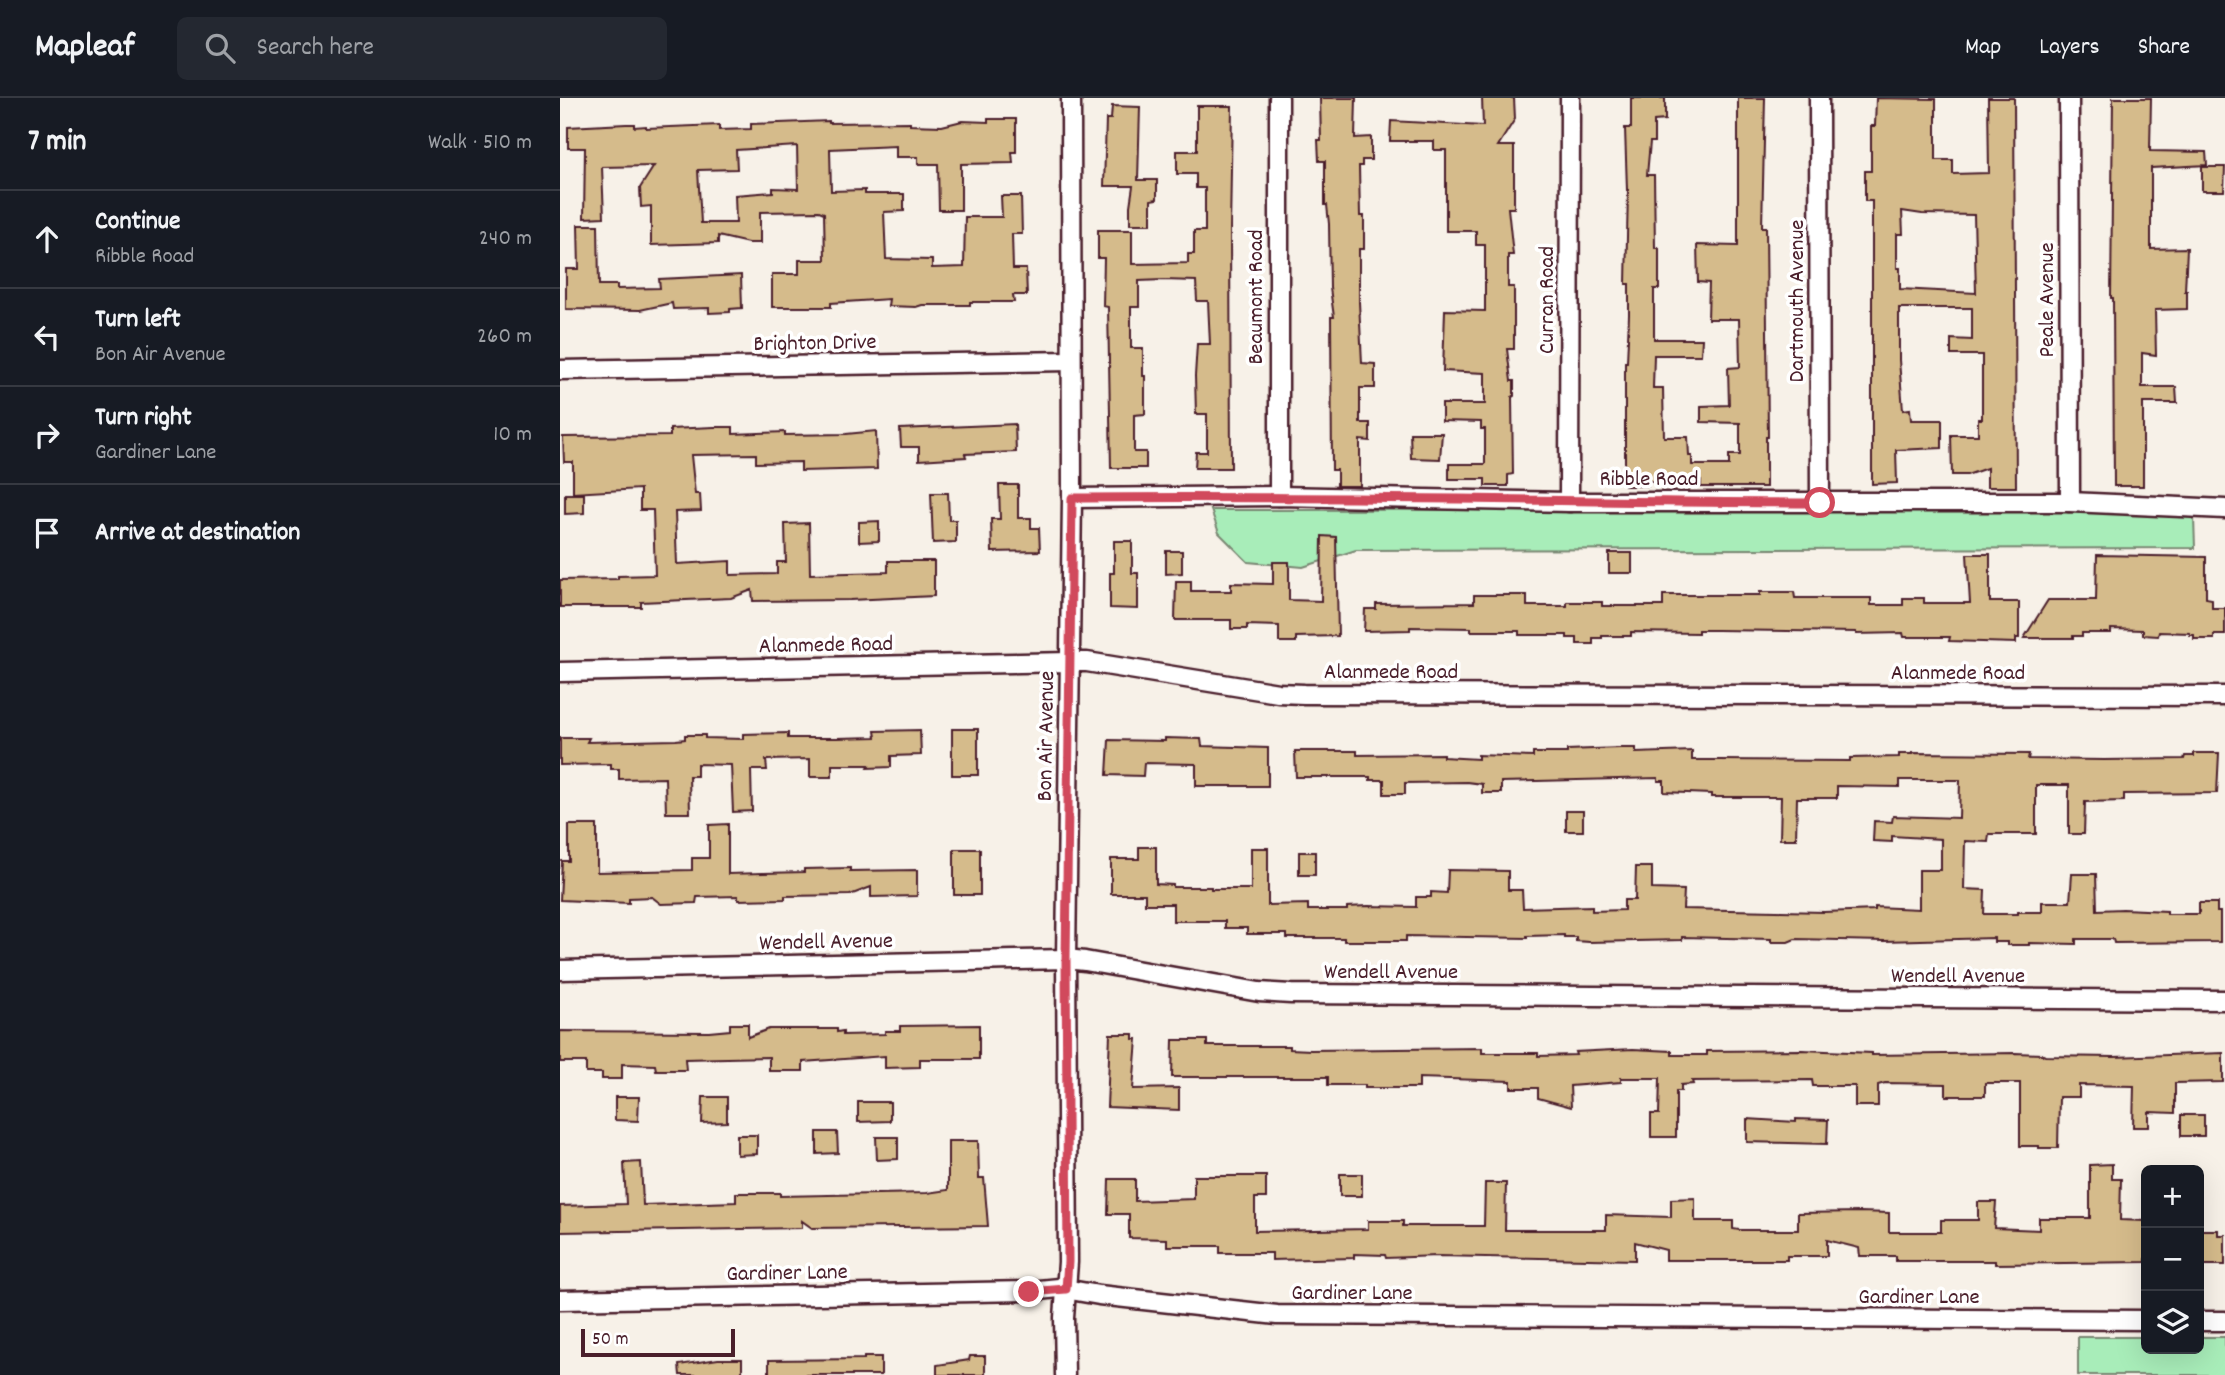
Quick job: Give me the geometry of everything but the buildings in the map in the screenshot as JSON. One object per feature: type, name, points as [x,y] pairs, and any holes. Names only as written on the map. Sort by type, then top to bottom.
[{"type":"street","name":"Bon Air Avenue","points":[[1065,1375],[1068,1262],[1066,960],[1072,498],[1070,98]]},
{"type":"street","name":"Beaumont Road","points":[[1279,98],[1279,496]]},
{"type":"street","name":"Curran Road","points":[[1569,502],[1570,98]]},
{"type":"street","name":"Dartmouth Avenue","points":[[1819,98],[1820,503]]},
{"type":"street","name":"Peale Avenue","points":[[2069,98],[2070,502]]},
{"type":"street","name":"Brighton Drive","points":[[560,370],[1071,361]]},
{"type":"street","name":"Ribble Road","points":[[1072,498],[1279,496],[1569,502],[2070,502],[2225,509]]},
{"type":"street","name":"Alanmede Road","points":[[560,672],[1070,662],[1278,693],[1304,694],[2225,696]]},
{"type":"street","name":"Wendell Avenue","points":[[560,970],[1066,960],[1085,961],[1259,992],[1291,994],[2225,1000]]},
{"type":"street","name":"Gardiner Lane","points":[[560,1300],[1066,1289],[1277,1315],[2141,1320]]},
{"type":"street","points":[[2204,1321],[2225,1321]]},
{"type":"green space","points":[[2005,509],[2194,517],[2195,548],[1356,550],[1303,567],[1248,562],[1219,533],[1211,510]]},
{"type":"green space","points":[[2078,1337],[2141,1337],[2141,1354],[2204,1354],[2204,1337],[2225,1337],[2225,1375],[2078,1375]]},
{"type":"route","points":[[1029,1292],[1066,1289],[1068,1262],[1066,960],[1072,498],[1279,496],[1569,502],[1820,503]]}]
